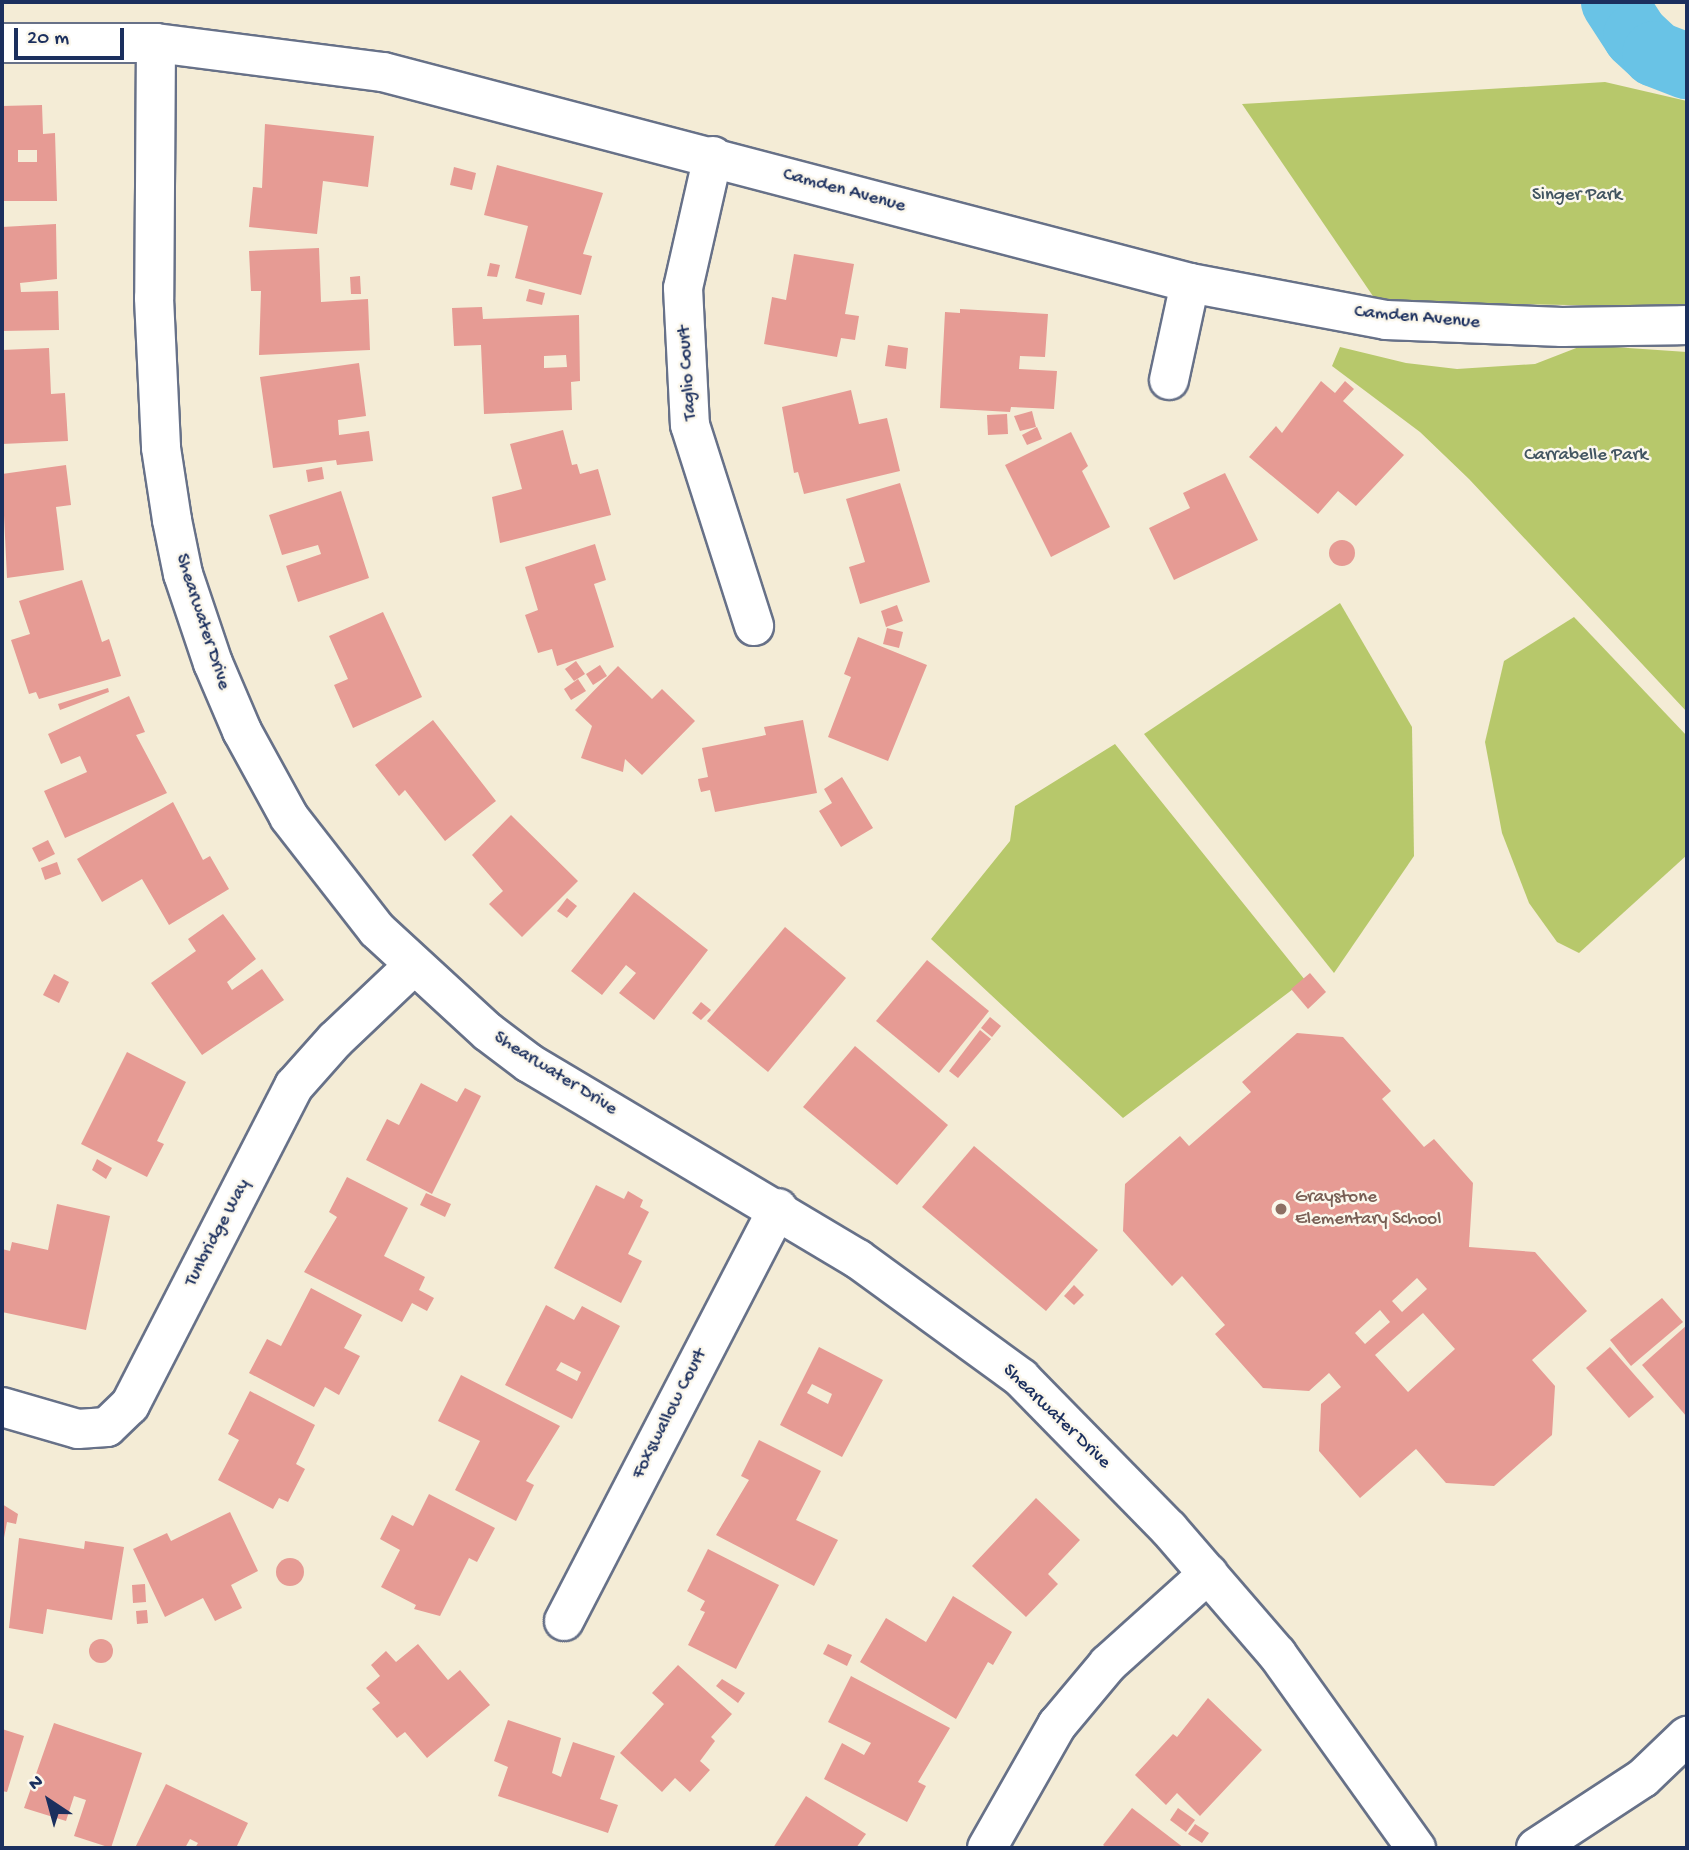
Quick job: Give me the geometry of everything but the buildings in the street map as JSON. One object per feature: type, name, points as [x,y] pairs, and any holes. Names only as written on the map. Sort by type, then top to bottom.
[{"type":"street","name":"Camden Avenue","points":[[2,43],[156,43],[383,72],[713,156],[1190,283],[1386,320],[1562,327],[1687,325]]},
{"type":"street","name":"Shearwater Drive","points":[[156,43],[155,298],[161,447],[183,574],[242,732],[289,817],[377,930],[413,966],[529,1063],[778,1208],[858,1259],[1021,1378],[1208,1574],[1278,1654],[1416,1848]]},
{"type":"street","name":"Taglio Court","points":[[713,156],[682,288],[690,425],[754,626]]},
{"type":"street","points":[[1169,380],[1190,283]]},
{"type":"street","name":"Tunbridge Way","points":[[2,1407],[78,1429],[107,1427],[130,1405],[294,1086],[335,1040],[413,966]]},
{"type":"street","name":"Foxswallow Court","points":[[564,1621],[778,1208]]},
{"type":"street","points":[[987,1848],[1057,1725],[1108,1664],[1208,1574]]},
{"type":"street","points":[[1536,1848],[1643,1778],[1687,1736]]},
{"type":"green space","name":"Singer Park","points":[[1605,82],[1687,101],[1687,307],[1377,302],[1242,104]]},
{"type":"green space","name":"Carrabelle Park","points":[[1584,345],[1687,352],[1687,712],[1469,479],[1420,432],[1332,366],[1340,347],[1406,363],[1457,369],[1535,364]]},
{"type":"green space","points":[[1340,603],[1412,727],[1414,856],[1334,973],[1144,734]]},
{"type":"green space","points":[[1574,617],[1687,736],[1687,855],[1579,953],[1557,942],[1529,903],[1502,833],[1485,742],[1504,661]]},
{"type":"green space","points":[[1115,744],[1305,980],[1123,1118],[931,939],[1010,841],[1015,806]]},
{"type":"waterway","points":[[1614,2],[1636,36],[1655,54],[1687,66]]},
{"type":"place","name":"Graystone Elementary School","points":[[1281,1209]]}]
